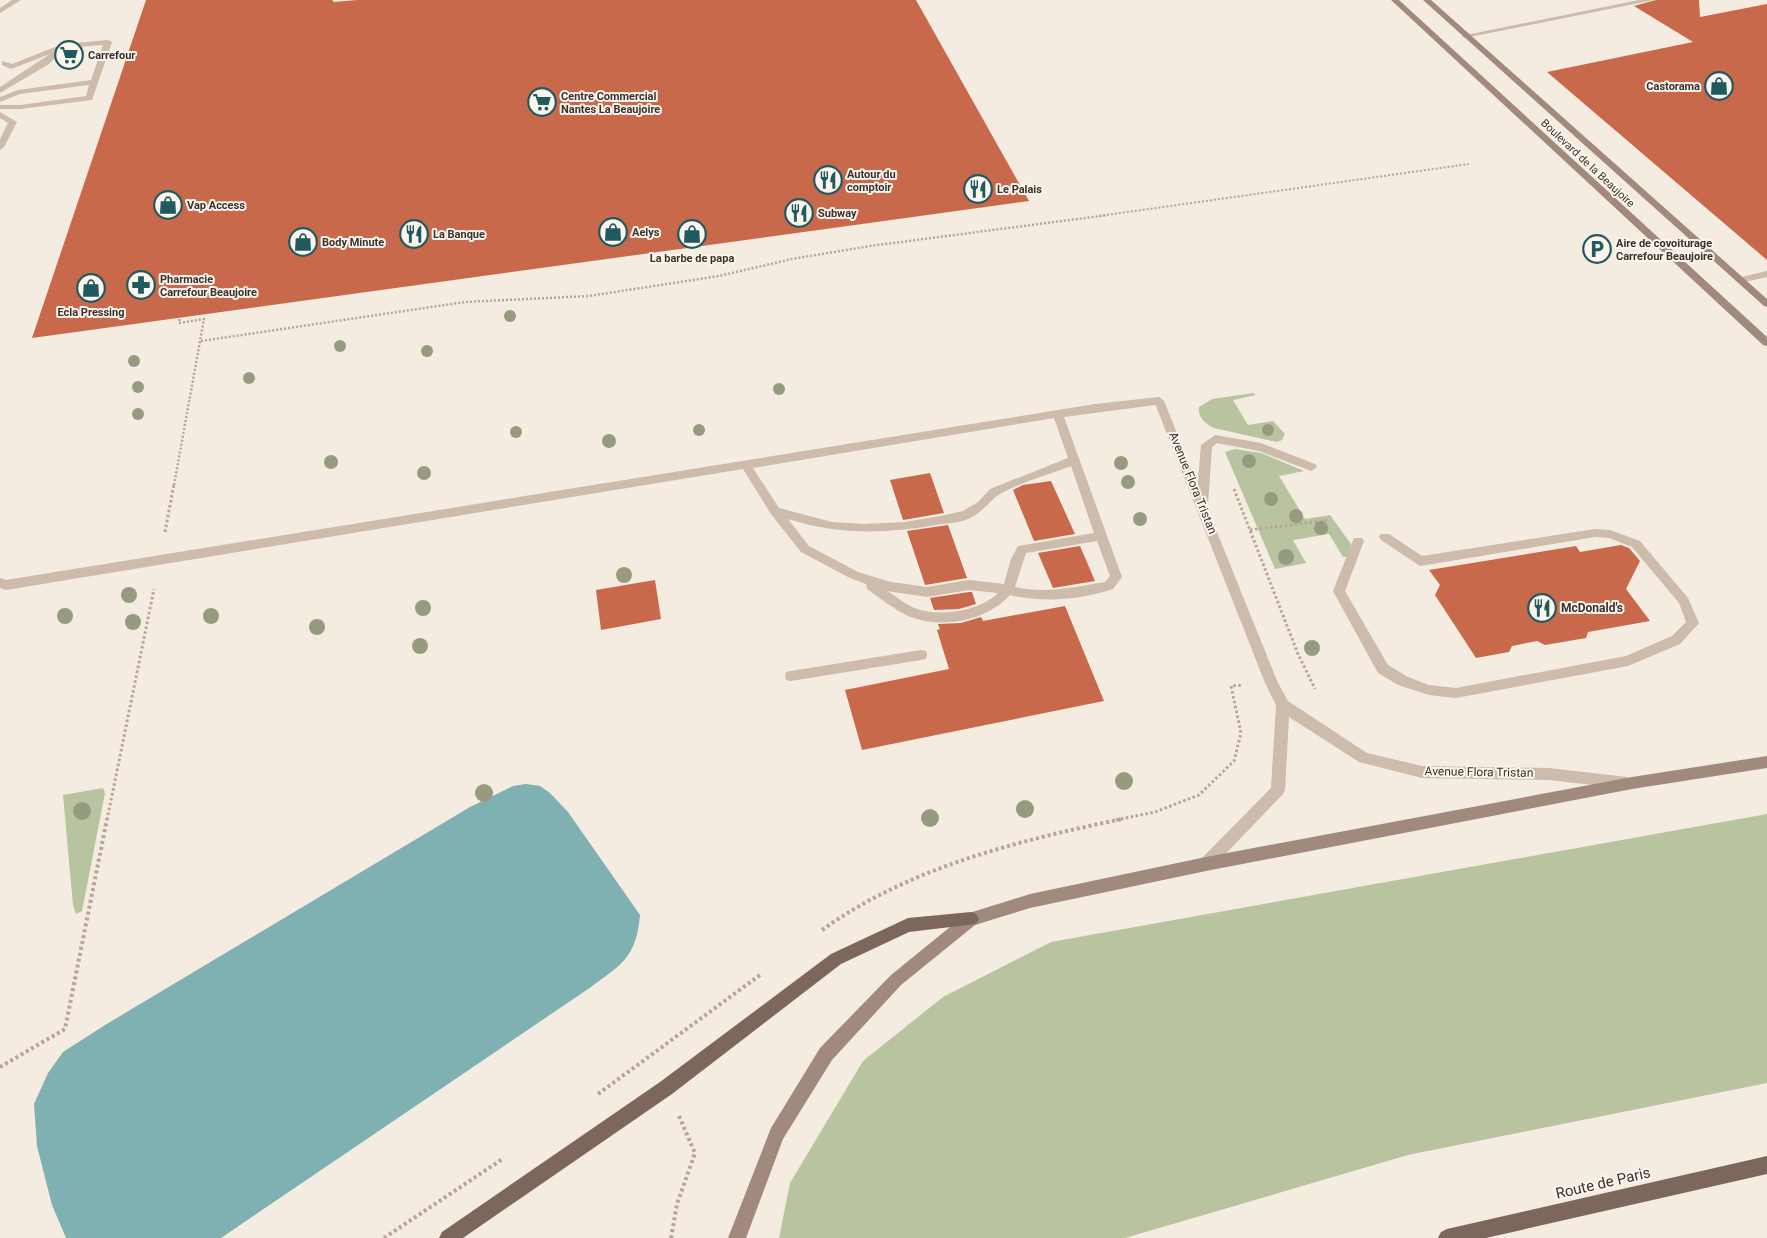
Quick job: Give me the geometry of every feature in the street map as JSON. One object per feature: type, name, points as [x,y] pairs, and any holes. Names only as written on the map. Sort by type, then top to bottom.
[{"type":"main road","name":"Boulevard de la Beaujoire","points":[[1394,0],[1767,343]]},
{"type":"main road","name":"Boulevard de la Beaujoire","points":[[1427,0],[1465,36],[1767,304]]},
{"type":"main road","points":[[448,1238],[666,1088],[836,960],[908,925],[970,919],[1030,901],[1206,864],[1632,783],[1767,762]]},
{"type":"main road","points":[[738,1238],[777,1134],[826,1054],[896,980],[970,919]]},
{"type":"main road","name":"Route de Paris","points":[[1447,1238],[1767,1166]]},
{"type":"street","points":[[0,11],[17,0]]},
{"type":"street","points":[[1465,36],[1650,0]]},
{"type":"street","points":[[0,107],[20,107],[89,98],[108,42],[63,46],[11,67],[5,63]]},
{"type":"street","points":[[0,91],[3,87],[46,62],[63,46]]},
{"type":"street","points":[[0,100],[18,92],[94,82]]},
{"type":"street","points":[[0,114],[13,122],[0,147]]},
{"type":"street","points":[[1740,280],[1767,274]]},
{"type":"street","name":"Avenue Flora Tristan","points":[[1058,414],[1159,401],[1202,504],[1272,683],[1283,705],[1317,729],[1364,758],[1422,772],[1548,774],[1632,783]]},
{"type":"street","points":[[0,583],[6,584],[159,561],[370,524],[1058,414],[1116,577],[1109,586],[1052,596],[1030,595],[970,585],[928,592],[909,591],[854,575]]},
{"type":"street","points":[[1202,504],[1207,445],[1215,439],[1232,440],[1261,447],[1311,466]]},
{"type":"street","points":[[775,511],[801,520],[832,526],[864,528],[905,526],[966,515],[982,505],[994,492],[1074,460]]},
{"type":"street","points":[[745,464],[775,511],[806,549],[854,575],[915,614],[937,618],[981,610],[996,602],[1007,590],[1017,556],[1022,549],[1101,536]]},
{"type":"street","points":[[1358,541],[1339,591],[1383,669],[1403,681],[1429,690],[1456,693],[1628,661],[1676,640],[1693,622],[1684,601],[1636,544],[1610,534],[1595,533],[1420,561],[1385,537]]},
{"type":"street","points":[[791,676],[921,655]]},
{"type":"street","name":"Avenue Flora Tristan","points":[[1206,864],[1278,790],[1283,705]]},
{"type":"path","points":[[201,340],[465,302],[589,296],[719,276],[792,259],[870,246],[1014,228],[1469,164]]},
{"type":"path","points":[[0,1067],[65,1029],[159,561],[201,340],[204,319],[179,323],[180,317]]},
{"type":"path","points":[[1233,487],[1298,654],[1310,681],[1320,697]]},
{"type":"path","points":[[1250,530],[1329,520]]},
{"type":"path","points":[[649,1055],[695,1153],[677,1204],[671,1238]]},
{"type":"green space","points":[[1253,393],[1256,395],[1233,400],[1248,425],[1273,421],[1285,434],[1282,440],[1277,442],[1214,428],[1205,422],[1199,414],[1199,407],[1212,399]]},
{"type":"green space","points":[[1235,449],[1261,453],[1304,471],[1279,476],[1305,519],[1330,515],[1351,544],[1348,557],[1343,557],[1329,534],[1293,540],[1306,563],[1275,569],[1225,452]]},
{"type":"green space","points":[[103,788],[105,793],[82,911],[76,914],[73,905],[63,795]]},
{"type":"green space","points":[[1767,814],[1767,1083],[1408,1155],[1125,1238],[779,1238],[790,1183],[863,1061],[943,997],[1051,942]]},
{"type":"water","points":[[526,784],[540,786],[550,793],[568,812],[640,915],[635,941],[626,959],[591,987],[221,1238],[66,1238],[52,1205],[37,1146],[34,1104],[48,1073],[63,1052],[470,807],[513,786]]},
{"type":"building","name":"Centre Commercial Nantes La Beaujoire","points":[[146,0],[332,0],[334,2],[357,0],[916,0],[1029,201],[32,338]]},
{"type":"building","points":[[1656,0],[1699,0],[1700,17],[1767,4],[1767,260],[1547,72],[1693,42],[1634,6]]},
{"type":"building","points":[[930,473],[944,513],[903,520],[890,480]]},
{"type":"building","points":[[1051,481],[1075,534],[1034,541],[1013,490],[1023,485]]},
{"type":"building","points":[[948,525],[967,578],[925,585],[907,531]]},
{"type":"building","name":"McDonald's","points":[[1621,545],[1629,548],[1640,561],[1626,589],[1650,621],[1588,632],[1586,638],[1545,645],[1537,641],[1512,646],[1509,652],[1476,658],[1435,595],[1440,585],[1429,570],[1576,546],[1580,552]]},
{"type":"building","points":[[1080,546],[1095,581],[1053,588],[1038,553]]},
{"type":"building","points":[[655,580],[661,619],[601,630],[596,590]]},
{"type":"building","points":[[972,592],[976,604],[959,609],[934,610],[930,598]]},
{"type":"building","points":[[1065,606],[1104,701],[862,750],[845,690],[949,669],[937,630],[940,629],[938,624],[961,623],[981,617],[983,621]]},
{"type":"place","name":"Carrefour","points":[[69,55]]},
{"type":"place","name":"Castorama","points":[[1719,86]]},
{"type":"place","name":"Centre Commercial Nantes La Beaujoire","points":[[542,102]]},
{"type":"place","name":"Autour du comptoir","points":[[828,180]]},
{"type":"place","name":"Le Palais","points":[[978,189]]},
{"type":"place","name":"Vap Access","points":[[168,205]]},
{"type":"place","name":"Subway","points":[[799,213]]},
{"type":"place","name":"Aelys","points":[[613,232]]},
{"type":"place","name":"La Banque","points":[[414,234]]},
{"type":"place","name":"La barbe de papa","points":[[692,234]]},
{"type":"place","name":"Body Minute","points":[[303,242]]},
{"type":"place","name":"Aire de covoiturage Carrefour Beaujoire","points":[[1597,249]]},
{"type":"place","name":"Pharmacie Carrefour Beaujoire","points":[[141,285]]},
{"type":"place","name":"Ecla Pressing","points":[[91,288]]},
{"type":"place","name":"McDonald's","points":[[1542,608]]}]
